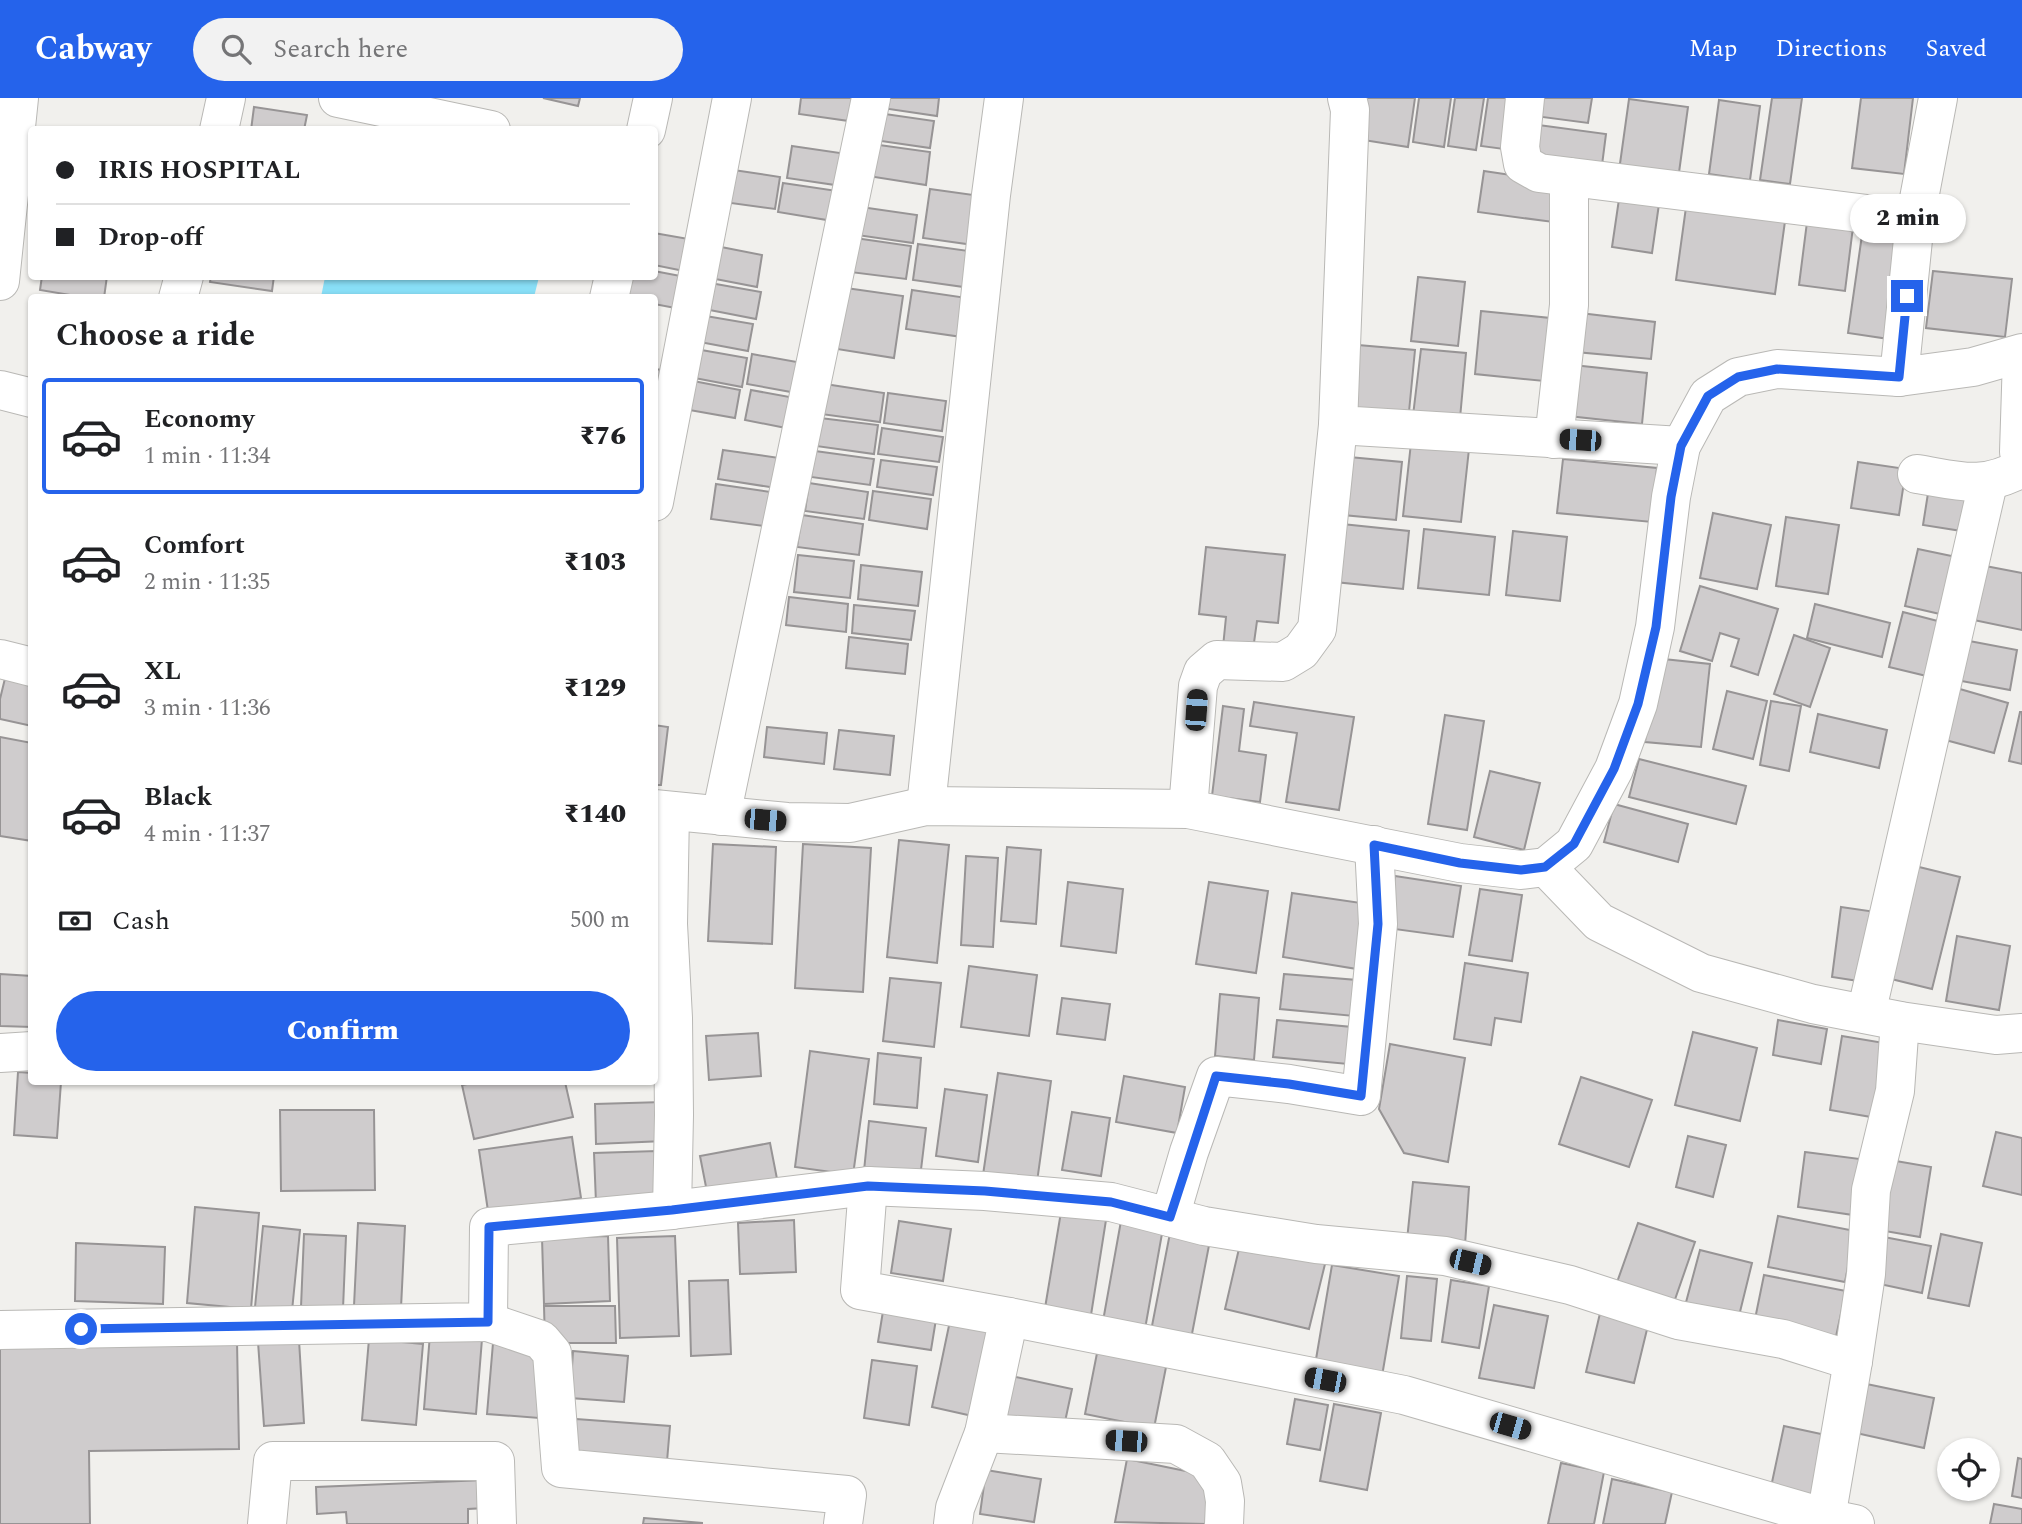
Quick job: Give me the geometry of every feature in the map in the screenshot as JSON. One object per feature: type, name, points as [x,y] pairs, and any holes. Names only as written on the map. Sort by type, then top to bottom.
[{"type":"street","points":[[0,281],[19,98]]},
{"type":"street","points":[[220,126],[226,98]]},
{"type":"street","points":[[338,98],[472,126]]},
{"type":"street","points":[[647,126],[653,98]]},
{"type":"street","points":[[658,481],[732,98]]},
{"type":"street","points":[[721,816],[871,98]]},
{"type":"street","points":[[926,806],[991,195],[1004,98]]},
{"type":"street","points":[[1188,809],[1198,686],[1203,672],[1217,660],[1283,662],[1301,651],[1317,629],[1338,425],[1350,110],[1347,98]]},
{"type":"street","points":[[1525,98],[1520,146],[1523,164],[1539,173],[1915,220]]},
{"type":"street","points":[[1899,377],[1915,220],[1938,98]]},
{"type":"street","points":[[1554,439],[1569,305],[1569,177]]},
{"type":"street","points":[[672,1210],[673,1018],[662,810],[787,822],[850,823],[926,806],[1188,809],[1472,864],[1521,870],[1545,867],[1574,844],[1614,769],[1638,704],[1656,627],[1671,497],[1681,446],[1708,396],[1738,377],[1777,369],[1899,377],[1973,367],[2022,355],[2019,452],[2022,461]]},
{"type":"street","points":[[0,390],[28,397]]},
{"type":"street","points":[[1338,425],[1681,446]]},
{"type":"street","points":[[1917,474],[1970,483],[1987,483],[2004,478],[2022,468]]},
{"type":"street","points":[[868,1186],[860,1290],[1404,1395],[1840,1521],[1853,1361],[1866,1274],[1871,1190],[1895,1091],[1883,1018],[1987,483]]},
{"type":"street","points":[[0,659],[28,666]]},
{"type":"street","points":[[1170,1217],[1216,1076],[1361,1096],[1378,924],[1374,845]]},
{"type":"street","points":[[1545,867],[1599,922],[1701,973],[1813,1004],[1883,1018],[1996,1035],[2022,1033]]},
{"type":"street","points":[[0,1053],[28,1051]]},
{"type":"street","points":[[488,1322],[489,1227],[672,1210],[868,1186],[985,1191],[1111,1202],[1204,1226],[1316,1244],[1445,1256],[1570,1285],[1678,1320],[1783,1339],[1853,1361]]},
{"type":"street","points":[[953,1524],[955,1508],[984,1433],[1009,1317]]},
{"type":"street","points":[[0,1330],[488,1322],[541,1340],[552,1353],[561,1468],[847,1494],[843,1524]]},
{"type":"street","points":[[984,1433],[1176,1444],[1207,1461],[1222,1483],[1226,1501],[1224,1524]]},
{"type":"street","points":[[267,1524],[273,1461],[495,1461],[497,1524]]},
{"type":"water","points":[[324,280],[538,280],[535,294],[322,294]]},
{"type":"building","points":[[543,98],[580,98],[578,106]]},
{"type":"building","points":[[801,98],[860,98],[856,122],[799,114]]},
{"type":"building","points":[[883,98],[939,98],[937,116],[882,108]]},
{"type":"building","points":[[1363,98],[1415,98],[1408,147],[1357,139]]},
{"type":"building","points":[[1419,98],[1451,98],[1444,147],[1413,142]]},
{"type":"building","points":[[1455,98],[1484,98],[1476,150],[1448,146]]},
{"type":"building","points":[[1488,98],[1519,98],[1511,150],[1481,146]]},
{"type":"building","points":[[1529,98],[1592,98],[1588,123],[1527,115]]},
{"type":"building","points":[[1772,98],[1802,98],[1790,184],[1760,180]]},
{"type":"building","points":[[1861,98],[1913,98],[1904,174],[1852,168]]},
{"type":"building","points":[[1629,99],[1688,107],[1677,187],[1618,178]]},
{"type":"building","points":[[1719,100],[1760,106],[1750,180],[1709,174]]},
{"type":"building","points":[[254,107],[307,115],[305,126],[252,126]]},
{"type":"building","points":[[878,113],[934,121],[930,148],[874,140]]},
{"type":"building","points":[[1531,124],[1606,134],[1602,165],[1527,154]]},
{"type":"building","points":[[872,144],[930,152],[926,185],[868,176]]},
{"type":"building","points":[[792,146],[847,154],[842,186],[787,178]]},
{"type":"building","points":[[720,168],[780,177],[775,209],[716,201]]},
{"type":"building","points":[[1484,171],[1559,182],[1553,222],[1478,212]]},
{"type":"building","points":[[783,183],[844,192],[839,222],[778,212]]},
{"type":"building","points":[[930,189],[988,197],[981,246],[923,238]]},
{"type":"building","points":[[1619,199],[1659,204],[1652,253],[1612,247]]},
{"type":"building","points":[[1687,200],[1786,214],[1775,294],[1676,280]]},
{"type":"building","points":[[861,207],[917,215],[913,243],[857,235]]},
{"type":"building","points":[[1807,222],[1853,227],[1845,291],[1799,285]]},
{"type":"building","points":[[1863,228],[1905,235],[1889,339],[1848,333]]},
{"type":"building","points":[[658,234],[700,241],[694,273],[658,266]]},
{"type":"building","points":[[855,238],[911,246],[906,279],[850,272]]},
{"type":"building","points":[[918,244],[976,252],[971,288],[913,280]]},
{"type":"building","points":[[711,245],[762,255],[757,287],[705,277]]},
{"type":"building","points":[[1933,271],[2012,279],[2005,337],[1926,328]]},
{"type":"building","points":[[658,272],[691,278],[686,310],[658,305],[658,294],[623,294],[625,280],[658,280]]},
{"type":"building","points":[[1418,277],[1465,282],[1458,346],[1411,341]]},
{"type":"building","points":[[41,280],[106,280],[105,294],[64,294],[40,290]]},
{"type":"building","points":[[210,280],[273,280],[272,291]]},
{"type":"building","points":[[699,281],[761,292],[756,319],[694,307]]},
{"type":"building","points":[[846,288],[903,296],[894,358],[837,349]]},
{"type":"building","points":[[912,290],[967,298],[962,337],[906,329]]},
{"type":"building","points":[[1481,311],[1550,318],[1544,381],[1475,374]]},
{"type":"building","points":[[1580,313],[1655,322],[1651,359],[1576,352]]},
{"type":"building","points":[[694,314],[753,324],[748,351],[689,340]]},
{"type":"building","points":[[1358,345],[1415,350],[1408,422],[1351,416]]},
{"type":"building","points":[[690,348],[747,358],[742,387],[684,376]]},
{"type":"building","points":[[1421,349],[1466,353],[1459,429],[1412,424]]},
{"type":"building","points":[[752,354],[808,364],[802,394],[747,384]]},
{"type":"building","points":[[1573,365],[1647,373],[1642,424],[1568,416]]},
{"type":"building","points":[[658,369],[672,371],[658,394]]},
{"type":"building","points":[[683,379],[740,390],[735,418],[678,408]]},
{"type":"building","points":[[825,384],[884,393],[880,422],[821,414]]},
{"type":"building","points":[[751,390],[806,400],[801,431],[745,420]]},
{"type":"building","points":[[888,393],[946,401],[942,431],[884,423]]},
{"type":"building","points":[[820,418],[878,425],[874,454],[816,446]]},
{"type":"building","points":[[882,428],[943,437],[939,462],[878,454]]},
{"type":"building","points":[[1411,443],[1469,449],[1461,522],[1403,516]]},
{"type":"building","points":[[723,450],[793,460],[789,490],[718,479]]},
{"type":"building","points":[[815,451],[874,459],[870,485],[811,477]]},
{"type":"building","points":[[1349,457],[1402,462],[1396,520],[1343,515]]},
{"type":"building","points":[[1563,459],[1657,468],[1652,522],[1557,513]]},
{"type":"building","points":[[881,460],[937,467],[933,495],[877,487]]},
{"type":"building","points":[[1858,462],[1906,469],[1899,515],[1851,508]]},
{"type":"building","points":[[809,483],[868,492],[864,519],[805,511]]},
{"type":"building","points":[[716,484],[784,494],[779,528],[711,519]]},
{"type":"building","points":[[1929,487],[1974,494],[1968,532],[1923,525]]},
{"type":"building","points":[[873,491],[931,499],[927,529],[869,520]]},
{"type":"building","points":[[1713,513],[1771,525],[1757,589],[1700,578]]},
{"type":"building","points":[[802,515],[863,524],[859,555],[797,547]]},
{"type":"building","points":[[1786,517],[1839,525],[1828,594],[1776,586]]},
{"type":"building","points":[[1342,524],[1409,531],[1403,589],[1335,582]]},
{"type":"building","points":[[1424,529],[1495,537],[1489,595],[1418,588]]},
{"type":"building","points":[[1513,531],[1567,537],[1560,601],[1506,595]]},
{"type":"building","points":[[1206,547],[1285,555],[1278,623],[1257,621],[1253,650],[1223,647],[1226,617],[1199,614]]},
{"type":"building","points":[[1918,549],[1966,559],[1953,617],[1905,606]]},
{"type":"building","points":[[798,555],[854,561],[850,598],[794,592]]},
{"type":"building","points":[[1975,564],[2022,573],[2022,630],[1964,618]]},
{"type":"building","points":[[861,565],[922,572],[918,606],[858,599]]},
{"type":"building","points":[[1700,586],[1778,609],[1758,675],[1731,666],[1739,639],[1720,633],[1712,661],[1680,651]]},
{"type":"building","points":[[789,597],[848,604],[846,632],[786,625]]},
{"type":"building","points":[[1815,604],[1890,623],[1882,657],[1807,638]]},
{"type":"building","points":[[854,605],[915,611],[911,640],[852,633]]},
{"type":"building","points":[[1903,612],[1953,625],[1939,679],[1889,667]]},
{"type":"building","points":[[1794,635],[1830,648],[1810,707],[1774,694]]},
{"type":"building","points":[[849,637],[908,644],[905,674],[846,668]]},
{"type":"building","points":[[1964,640],[2017,650],[2010,690],[1956,680]]},
{"type":"building","points":[[1654,658],[1710,664],[1701,747],[1645,742]]},
{"type":"building","points":[[9,662],[28,666],[28,725],[0,719],[0,699]]},
{"type":"building","points":[[1953,687],[2008,703],[1994,753],[1938,738]]},
{"type":"building","points":[[1727,691],[1767,701],[1753,759],[1713,749]]},
{"type":"building","points":[[1771,701],[1801,706],[1789,771],[1760,765]]},
{"type":"building","points":[[1254,702],[1354,717],[1339,810],[1286,802],[1297,733],[1250,726]]},
{"type":"building","points":[[1223,706],[1244,709],[1239,751],[1266,755],[1260,802],[1212,796]]},
{"type":"building","points":[[2022,712],[2022,764],[2009,761]]},
{"type":"building","points":[[1818,714],[1887,730],[1879,768],[1810,752]]},
{"type":"building","points":[[1445,715],[1484,721],[1467,830],[1428,824]]},
{"type":"building","points":[[658,726],[668,727],[661,785],[658,785]]},
{"type":"building","points":[[767,727],[827,733],[824,764],[764,757]]},
{"type":"building","points":[[839,730],[894,736],[890,775],[834,769]]},
{"type":"building","points":[[0,737],[28,742],[28,840],[0,836]]},
{"type":"building","points":[[1639,759],[1746,786],[1736,824],[1629,797]]},
{"type":"building","points":[[1490,771],[1540,783],[1524,850],[1474,837]]},
{"type":"building","points":[[1614,804],[1688,824],[1678,862],[1604,842]]},
{"type":"building","points":[[899,840],[949,845],[937,963],[887,957]]},
{"type":"building","points":[[713,844],[776,847],[772,944],[708,941]]},
{"type":"building","points":[[803,844],[871,848],[863,992],[795,988]]},
{"type":"building","points":[[1007,847],[1041,850],[1036,924],[1001,921]]},
{"type":"building","points":[[966,856],[998,858],[993,947],[961,945]]},
{"type":"building","points":[[1915,866],[1960,877],[1932,989],[1887,978]]},
{"type":"building","points":[[1395,876],[1461,886],[1453,937],[1387,928]]},
{"type":"building","points":[[1068,882],[1123,889],[1116,953],[1061,946]]},
{"type":"building","points":[[1209,882],[1268,891],[1256,973],[1196,964]]},
{"type":"building","points":[[1480,889],[1522,895],[1512,961],[1469,955]]},
{"type":"building","points":[[1292,893],[1368,904],[1357,969],[1283,957]]},
{"type":"building","points":[[1841,907],[1876,912],[1865,982],[1832,977]]},
{"type":"building","points":[[1957,936],[2010,946],[1999,1010],[1946,1001]]},
{"type":"building","points":[[1465,963],[1528,973],[1521,1022],[1495,1018],[1491,1045],[1454,1039]]},
{"type":"building","points":[[969,966],[1037,975],[1029,1036],[961,1027]]},
{"type":"building","points":[[0,974],[28,976],[28,1027],[0,1026]]},
{"type":"building","points":[[1284,974],[1357,980],[1354,1016],[1280,1009]]},
{"type":"building","points":[[890,978],[941,983],[934,1047],[883,1041]]},
{"type":"building","points":[[1220,994],[1259,998],[1254,1060],[1215,1056]]},
{"type":"building","points":[[1062,998],[1110,1004],[1105,1040],[1057,1034]]},
{"type":"building","points":[[1277,1020],[1352,1027],[1348,1064],[1273,1057]]},
{"type":"building","points":[[1778,1020],[1827,1029],[1821,1064],[1773,1055]]},
{"type":"building","points":[[1693,1032],[1757,1048],[1740,1121],[1675,1105]]},
{"type":"building","points":[[758,1033],[761,1076],[709,1080],[706,1036]]},
{"type":"building","points":[[1842,1036],[1890,1044],[1877,1118],[1830,1110]]},
{"type":"building","points":[[1390,1044],[1465,1058],[1448,1162],[1404,1153],[1379,1109]]},
{"type":"building","points":[[810,1051],[869,1059],[853,1175],[795,1167]]},
{"type":"building","points":[[878,1053],[921,1058],[917,1108],[874,1104]]},
{"type":"building","points":[[18,1072],[28,1073],[28,1085],[61,1085],[57,1138],[14,1135]]},
{"type":"building","points":[[998,1073],[1051,1081],[1037,1182],[983,1175]]},
{"type":"building","points":[[1124,1076],[1185,1087],[1177,1133],[1116,1122]]},
{"type":"building","points":[[1581,1077],[1652,1100],[1629,1167],[1559,1144]]},
{"type":"building","points":[[462,1085],[566,1085],[573,1117],[474,1139]]},
{"type":"building","points":[[945,1089],[987,1095],[978,1162],[936,1156]]},
{"type":"building","points":[[663,1102],[664,1141],[596,1144],[595,1104]]},
{"type":"building","points":[[280,1110],[374,1110],[375,1190],[281,1191]]},
{"type":"building","points":[[1072,1112],[1110,1118],[1101,1176],[1062,1170]]},
{"type":"building","points":[[869,1121],[926,1128],[920,1178],[864,1171]]},
{"type":"building","points":[[1996,1132],[2022,1138],[2022,1195],[1983,1186]]},
{"type":"building","points":[[1688,1136],[1726,1145],[1713,1197],[1676,1187]]},
{"type":"building","points":[[572,1137],[581,1198],[488,1211],[479,1150]]},
{"type":"building","points":[[770,1143],[778,1184],[708,1197],[700,1156]]},
{"type":"building","points":[[657,1151],[659,1201],[596,1203],[594,1153]]},
{"type":"building","points":[[1805,1152],[1868,1160],[1860,1216],[1798,1207]]},
{"type":"building","points":[[1890,1160],[1931,1167],[1920,1237],[1879,1230]]},
{"type":"building","points":[[1413,1182],[1469,1187],[1465,1245],[1407,1240]]},
{"type":"building","points":[[195,1207],[259,1213],[251,1309],[187,1303]]},
{"type":"building","points":[[1061,1212],[1106,1220],[1091,1315],[1045,1308]]},
{"type":"building","points":[[1778,1216],[1855,1231],[1845,1282],[1768,1267]]},
{"type":"building","points":[[794,1220],[796,1272],[740,1274],[738,1223]]},
{"type":"building","points":[[899,1221],[951,1229],[943,1281],[891,1273]]},
{"type":"building","points":[[1121,1221],[1163,1228],[1145,1329],[1103,1321]]},
{"type":"building","points":[[358,1223],[405,1226],[401,1308],[354,1306]]},
{"type":"building","points":[[1638,1223],[1695,1242],[1672,1308],[1615,1288]]},
{"type":"building","points":[[263,1226],[300,1230],[292,1311],[255,1307]]},
{"type":"building","points":[[1171,1228],[1211,1235],[1191,1339],[1151,1331]]},
{"type":"building","points":[[304,1234],[346,1236],[343,1309],[301,1307]]},
{"type":"building","points":[[1941,1234],[1982,1243],[1969,1306],[1928,1298]]},
{"type":"building","points":[[608,1236],[610,1301],[544,1304],[542,1238]]},
{"type":"building","points":[[675,1236],[679,1336],[620,1338],[617,1238]]},
{"type":"building","points":[[1884,1237],[1931,1246],[1922,1293],[1875,1283]]},
{"type":"building","points":[[1241,1240],[1326,1260],[1309,1329],[1225,1309]]},
{"type":"building","points":[[76,1243],[165,1247],[163,1304],[75,1301]]},
{"type":"building","points":[[1700,1250],[1752,1263],[1738,1320],[1685,1306]]},
{"type":"building","points":[[1332,1265],[1399,1276],[1381,1382],[1314,1371]]},
{"type":"building","points":[[1764,1275],[1846,1291],[1835,1341],[1754,1324]]},
{"type":"building","points":[[1407,1276],[1437,1279],[1431,1341],[1401,1338]]},
{"type":"building","points":[[728,1280],[731,1354],[691,1356],[689,1281]]},
{"type":"building","points":[[1451,1280],[1489,1286],[1479,1348],[1442,1342]]},
{"type":"building","points":[[884,1305],[937,1313],[931,1350],[878,1342]]},
{"type":"building","points":[[1494,1305],[1548,1316],[1534,1388],[1479,1378]]},
{"type":"building","points":[[1602,1305],[1650,1317],[1634,1383],[1586,1372]]},
{"type":"building","points":[[544,1306],[615,1306],[616,1343],[545,1343]]},
{"type":"building","points":[[951,1316],[996,1326],[977,1417],[932,1407]]},
{"type":"building","points":[[430,1334],[482,1339],[476,1414],[424,1409]]},
{"type":"building","points":[[369,1339],[423,1344],[416,1425],[362,1420]]},
{"type":"building","points":[[299,1340],[304,1423],[264,1426],[258,1342]]},
{"type":"building","points":[[237,1341],[239,1449],[89,1451],[90,1524],[0,1524],[0,1344]]},
{"type":"building","points":[[493,1343],[545,1347],[539,1418],[487,1414]]},
{"type":"building","points":[[1099,1343],[1168,1357],[1154,1428],[1085,1414]]},
{"type":"building","points":[[573,1351],[628,1356],[624,1402],[570,1398]]},
{"type":"building","points":[[872,1360],[917,1366],[909,1425],[864,1418]]},
{"type":"building","points":[[1011,1376],[1072,1389],[1063,1431],[1002,1418]]},
{"type":"building","points":[[1857,1382],[1934,1398],[1924,1448],[1847,1431]]},
{"type":"building","points":[[1295,1399],[1328,1405],[1320,1450],[1287,1444]]},
{"type":"building","points":[[1334,1404],[1381,1413],[1367,1490],[1320,1481]]},
{"type":"building","points":[[576,1419],[670,1426],[666,1473],[573,1465]]},
{"type":"building","points":[[1784,1426],[1835,1437],[1822,1498],[1771,1487]]},
{"type":"building","points":[[2018,1458],[2022,1459],[2022,1498],[2012,1496]]},
{"type":"building","points":[[1127,1459],[1215,1477],[1207,1524],[1115,1522]]},
{"type":"building","points":[[1561,1463],[1604,1472],[1594,1524],[1548,1524]]},
{"type":"building","points":[[986,1470],[1041,1479],[1034,1522],[980,1514]]},
{"type":"building","points":[[1612,1479],[1672,1492],[1665,1524],[1603,1524]]},
{"type":"building","points":[[485,1480],[486,1508],[468,1509],[468,1524],[347,1524],[346,1512],[317,1514],[316,1487]]},
{"type":"building","points":[[1994,1504],[2022,1509],[2022,1524],[1990,1524]]},
{"type":"building","points":[[644,1518],[702,1523],[702,1524],[643,1524]]},
{"type":"route","points":[[81,1329],[488,1322],[489,1227],[672,1210],[868,1186],[985,1191],[1111,1202],[1170,1217],[1216,1076],[1361,1096],[1378,924],[1374,845],[1460,863],[1521,870],[1545,867],[1574,844],[1614,769],[1638,704],[1656,627],[1671,497],[1681,446],[1708,396],[1738,377],[1777,369],[1899,377],[1907,296]]}]
